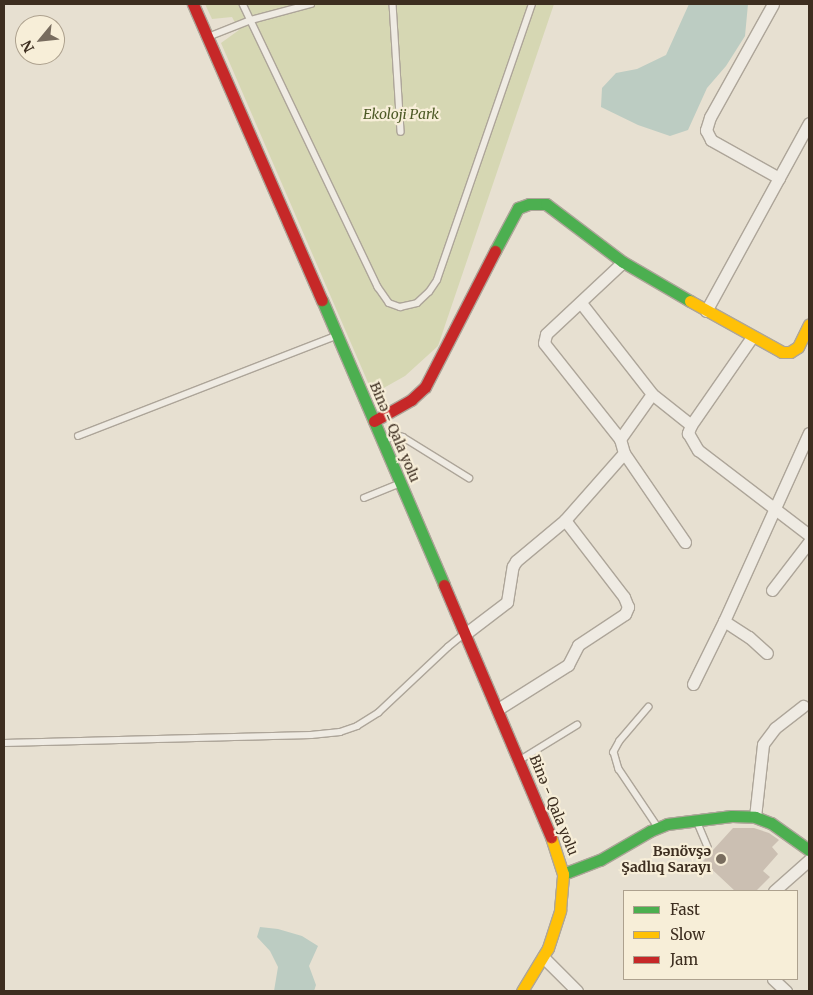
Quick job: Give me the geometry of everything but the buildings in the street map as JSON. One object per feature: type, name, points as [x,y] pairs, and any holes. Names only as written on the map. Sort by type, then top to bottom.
[{"type":"main road","name":"Binə - Qala yolu","points":[[193,4],[520,760],[558,854],[563,874]]},
{"type":"main road","points":[[374,421],[410,400],[425,387],[518,208],[530,204],[546,204],[623,262],[706,311],[782,352],[790,352],[798,347],[809,324]]},
{"type":"main road","points":[[522,991],[543,958],[552,939],[560,910],[563,874],[600,860],[658,827],[697,819],[732,816],[755,817],[784,830],[809,850]]},
{"type":"street","points":[[773,4],[710,117],[706,130],[711,140],[779,178]]},
{"type":"street","points":[[706,311],[809,123]]},
{"type":"street","points":[[623,262],[546,334],[544,343],[620,439],[624,453],[685,542]]},
{"type":"street","points":[[581,302],[652,394],[691,425]]},
{"type":"street","points":[[752,337],[688,432],[692,442],[706,459],[776,508],[809,535]]},
{"type":"street","points":[[620,439],[652,394]]},
{"type":"street","points":[[693,684],[724,621],[809,433]]},
{"type":"street","points":[[465,634],[507,602],[513,566],[516,561],[565,520],[624,453]]},
{"type":"street","points":[[498,709],[568,665],[578,645],[625,614],[628,607],[624,597],[565,520]]},
{"type":"street","points":[[772,590],[809,542]]},
{"type":"street","points":[[724,621],[749,637],[767,653]]},
{"type":"street","points":[[755,817],[763,744],[775,728],[804,706]]},
{"type":"street","points":[[775,890],[809,860]]},
{"type":"street","points":[[543,958],[577,991]]},
{"type":"street","points":[[775,980],[786,991]]},
{"type":"lane","points":[[243,4],[378,287],[389,304],[400,307],[417,303],[429,292],[437,280],[532,4]]},
{"type":"lane","points":[[208,37],[251,20],[311,4]]},
{"type":"lane","points":[[393,4],[401,132]]},
{"type":"lane","points":[[78,436],[338,336]]},
{"type":"lane","points":[[383,440],[398,436],[403,437],[469,478]]},
{"type":"lane","points":[[364,498],[401,483]]},
{"type":"lane","points":[[4,744],[311,735],[340,732],[357,726],[378,713],[448,647],[465,634]]},
{"type":"lane","points":[[649,707],[620,740],[614,752],[618,769],[658,827]]},
{"type":"lane","points":[[520,760],[576,725]]},
{"type":"lane","points":[[697,819],[708,847]]},
{"type":"green space","name":"Ekoloji Park","points":[[205,4],[554,4],[438,346],[405,376],[373,394],[221,43],[239,30],[232,17],[212,19]]},
{"type":"shaded area","points":[[689,4],[748,4],[745,36],[726,66],[707,88],[688,130],[670,136],[638,125],[601,107],[602,88],[616,73],[637,69],[666,55]]},
{"type":"shaded area","points":[[260,927],[278,929],[302,936],[318,946],[309,966],[316,985],[314,991],[274,991],[278,967],[270,951],[257,937]]},
{"type":"traffic: fast","points":[[495,251],[518,208],[529,204],[546,204],[623,262],[690,301]]},
{"type":"traffic: fast","points":[[322,300],[444,585]]},
{"type":"traffic: fast","points":[[563,874],[600,860],[650,831],[667,824],[732,816],[755,817],[771,823],[809,850]]},
{"type":"traffic: slow","points":[[690,301],[782,352],[790,352],[798,347],[809,324]]},
{"type":"traffic: slow","points":[[522,991],[548,948],[560,910],[563,874],[551,837]]},
{"type":"traffic: jam","points":[[193,4],[322,300]]},
{"type":"traffic: jam","points":[[374,421],[411,400],[425,387],[495,251]]},
{"type":"traffic: jam","points":[[444,585],[551,837]]},
{"type":"place","name":"Bənövşə Şadlıq Sarayı","points":[[721,859]]}]
